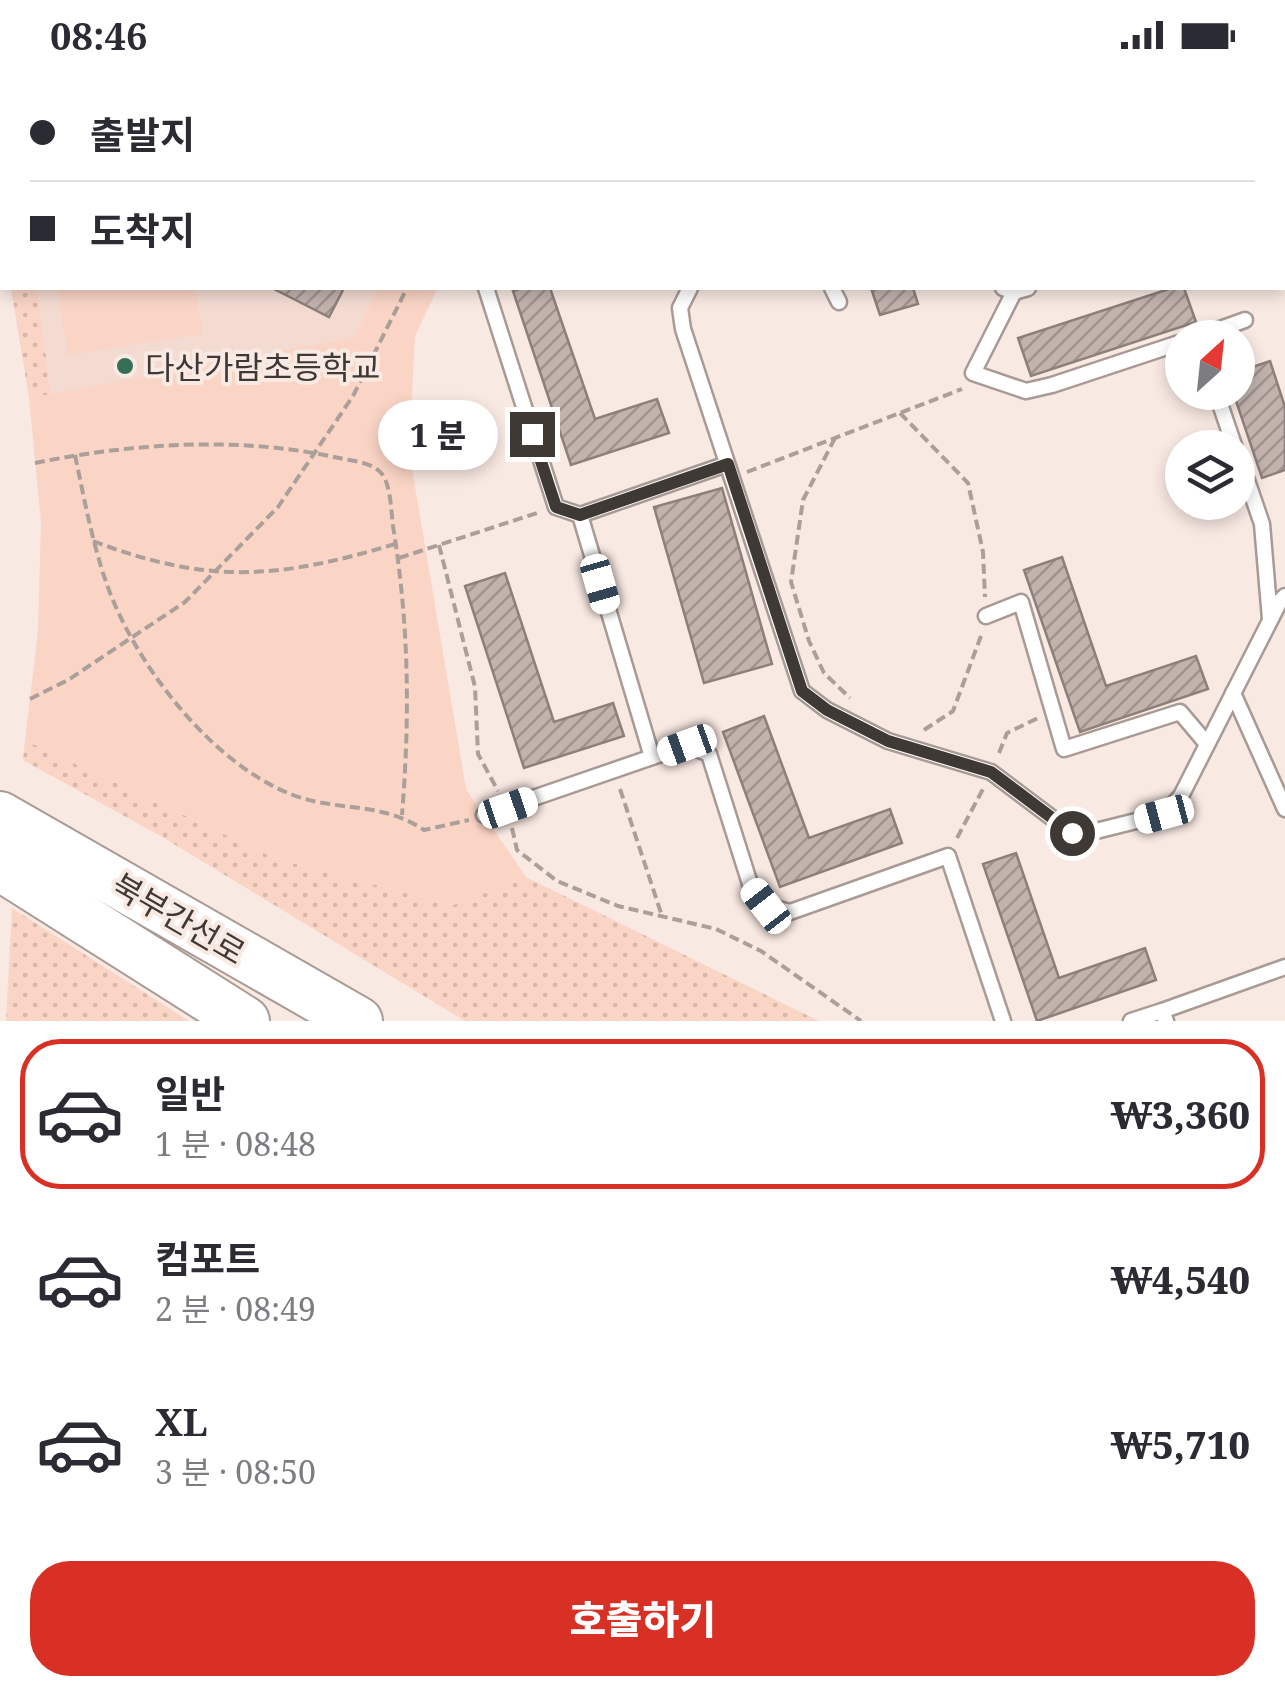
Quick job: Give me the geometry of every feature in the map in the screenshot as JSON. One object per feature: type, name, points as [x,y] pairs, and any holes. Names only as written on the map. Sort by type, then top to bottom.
[{"type":"highway","name":"북부간선로","points":[[4,843],[245,1021]]},
{"type":"highway","name":"북부간선로","points":[[4,843],[358,1021]]},
{"type":"lane","points":[[487,290],[556,507],[580,515],[730,471]]},
{"type":"lane","points":[[689,290],[680,308],[683,329],[802,691],[827,710],[888,741],[991,772],[1072,833],[1092,832],[1164,814],[1182,796],[1285,596]]},
{"type":"lane","points":[[1014,290],[973,373],[1026,391],[1165,348]]},
{"type":"lane","points":[[1255,504],[1262,524],[1270,620]]},
{"type":"lane","points":[[580,515],[652,757]]},
{"type":"lane","points":[[986,616],[1022,602],[1064,749],[1180,712],[1208,744]]},
{"type":"lane","points":[[1234,693],[1285,809]]},
{"type":"lane","points":[[484,815],[687,745],[709,754],[751,887],[766,906],[790,912],[948,856],[1003,1021]]},
{"type":"lane","points":[[1131,1021],[1164,1016],[1285,967]]},
{"type":"path","points":[[30,699],[68,680],[186,602],[278,507],[353,396],[407,290]]},
{"type":"path","points":[[730,471],[835,438],[966,388],[973,373]]},
{"type":"path","points":[[900,413],[968,483],[983,552],[986,616],[953,711],[928,730],[910,729]]},
{"type":"path","points":[[835,438],[803,500],[791,582],[809,641],[824,673],[853,700]]},
{"type":"path","points":[[36,464],[75,455],[189,444],[315,453],[368,465],[382,474],[399,558],[410,682],[402,815]]},
{"type":"path","points":[[75,455],[93,541],[107,585],[131,638],[184,714],[244,771],[294,796],[402,815],[424,830],[484,815]]},
{"type":"path","points":[[399,558],[556,507]]},
{"type":"path","points":[[93,541],[144,560],[214,572],[275,571],[334,562],[396,544]]},
{"type":"path","points":[[439,545],[474,687],[478,754],[508,808],[518,850],[557,881],[618,906],[716,929],[761,950],[861,1021]]},
{"type":"path","points":[[948,856],[1007,733],[1052,711]]},
{"type":"path","points":[[614,770],[662,916]]},
{"type":"shaded area","points":[[11,290],[37,290],[51,395],[29,398]]},
{"type":"shaded area","name":"다산가람초등학교","points":[[37,290],[377,290],[354,337],[51,395]]},
{"type":"shaded area","points":[[57,290],[195,290],[203,334],[68,355]]},
{"type":"shaded area","points":[[377,290],[437,290],[415,336],[409,451],[466,789],[526,877],[453,905],[277,859],[25,740],[38,631],[41,522],[29,398],[354,337]]},
{"type":"shaded area","points":[[25,740],[277,859],[453,905],[526,877],[819,1021],[465,1021],[164,838],[23,760]]},
{"type":"shaded area","points":[[12,908],[189,1021],[6,1021]]},
{"type":"building","points":[[276,290],[343,290],[329,317]]},
{"type":"building","points":[[551,290],[595,419],[657,399],[669,433],[571,465],[513,291]]},
{"type":"building","points":[[872,290],[914,290],[918,304],[880,315]]},
{"type":"building","points":[[1166,290],[1185,290],[1195,320],[1165,320],[1165,332],[1031,376],[1018,338]]},
{"type":"building","points":[[1270,361],[1285,407],[1285,470],[1262,478],[1255,457],[1255,430],[1246,430],[1239,410],[1255,410],[1255,366]]},
{"type":"building","points":[[722,488],[772,664],[704,683],[654,507]]},
{"type":"building","points":[[1062,557],[1106,686],[1196,656],[1208,689],[1080,732],[1024,570]]},
{"type":"building","points":[[505,573],[554,722],[613,703],[624,736],[524,768],[465,586]]},
{"type":"building","points":[[764,716],[809,838],[890,809],[902,843],[780,887],[723,732]]},
{"type":"building","points":[[1016,853],[1059,978],[1145,948],[1156,980],[1037,1021],[983,864]]},
{"type":"place","name":"다산가람초등학교","points":[[125,366]]},
{"type":"route","points":[[532,434],[556,507],[580,515],[728,464],[802,691],[827,710],[888,741],[991,772],[1072,833]]}]
